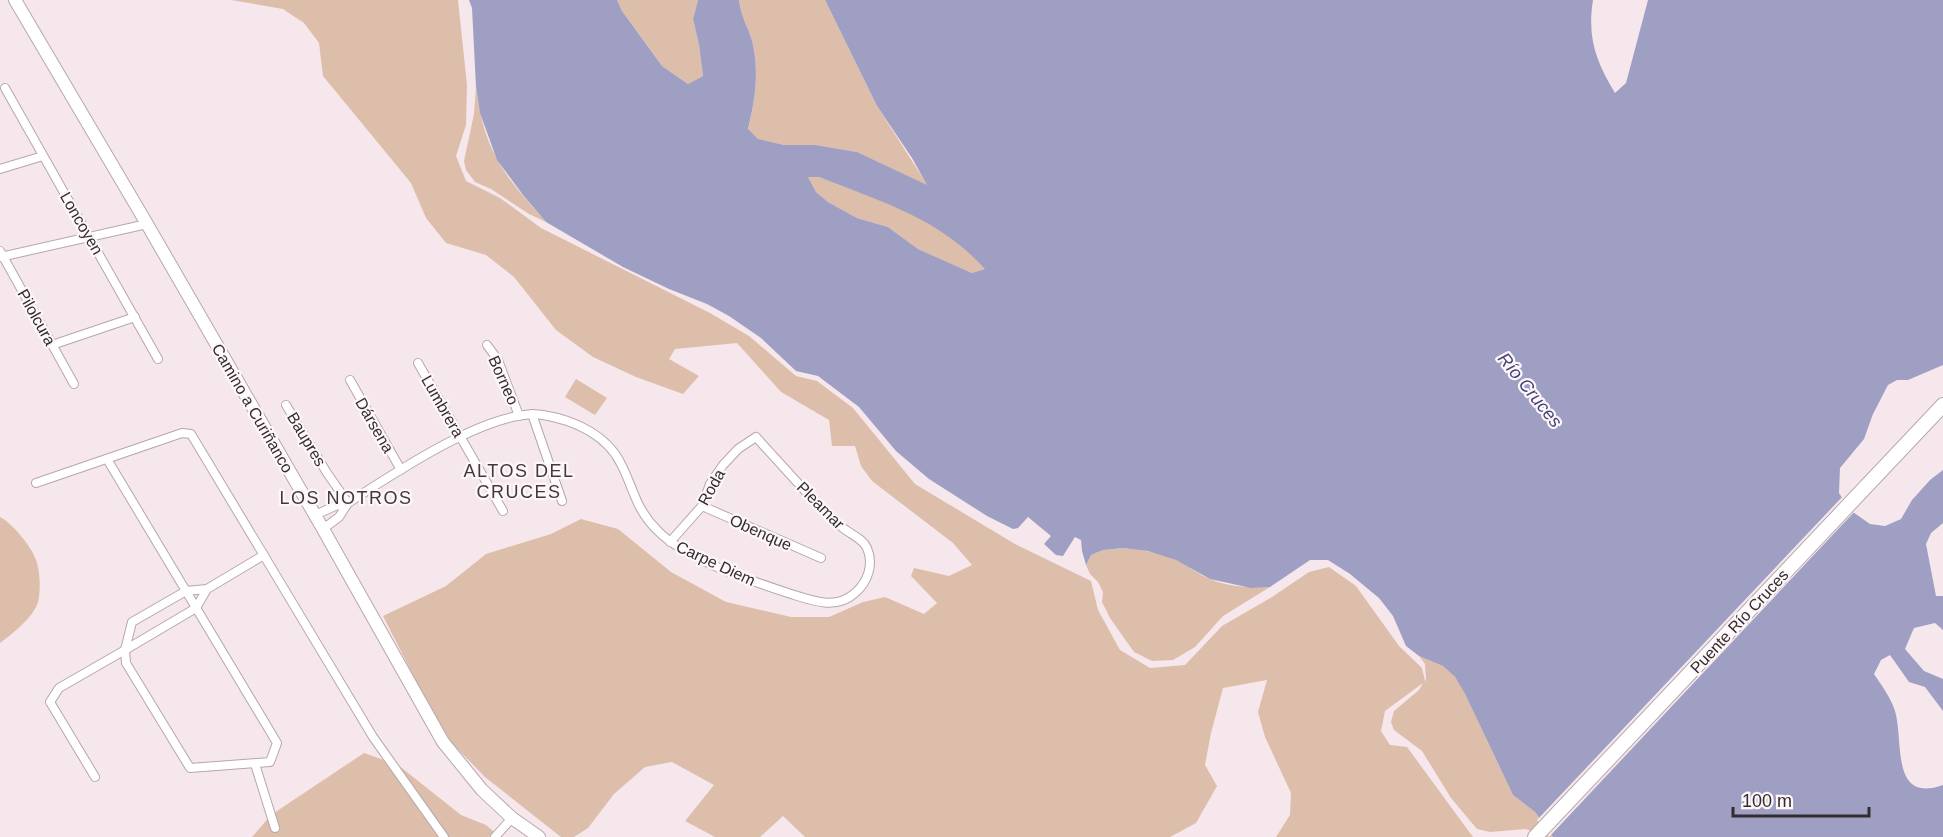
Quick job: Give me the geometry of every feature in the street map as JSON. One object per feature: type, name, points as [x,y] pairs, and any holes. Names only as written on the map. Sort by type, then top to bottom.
[{"type":"main road","name":"Puente Río Cruces","points":[[1535,837],[1943,405]]},
{"type":"street","name":"Camino a Curiñanco","points":[[15,0],[315,515],[443,742],[468,775],[512,818],[539,837]]},
{"type":"street","name":"Loncoyen","points":[[5,88],[158,359]]},
{"type":"street","points":[[0,169],[43,156]]},
{"type":"street","points":[[1,255],[91,238],[147,224]]},
{"type":"street","name":"Pilolcura","points":[[1,255],[74,384]]},
{"type":"street","points":[[52,345],[135,317]]},
{"type":"street","name":"Borneo","points":[[487,345],[498,360],[519,417]]},
{"type":"street","name":"Lumbrera","points":[[418,363],[504,512]]},
{"type":"street","name":"Dársena","points":[[350,380],[401,470]]},
{"type":"street","name":"Baupres","points":[[286,405],[327,473],[348,502]]},
{"type":"street","name":"Carpe Diem","points":[[315,515],[348,502],[460,436],[489,424],[532,414],[573,423],[605,442],[618,458],[642,512],[670,542],[697,558],[758,584],[826,604],[849,598],[860,589],[867,577]]},
{"type":"street","name":"Borneo","points":[[532,414],[562,501]]},
{"type":"street","points":[[36,483],[182,432],[191,434],[373,737],[444,837]]},
{"type":"street","name":"Roda","points":[[670,542],[702,506],[710,484],[723,465],[738,449],[756,437]]},
{"type":"street","name":"Pleamar","points":[[756,437],[824,510],[843,528],[863,542],[870,560],[867,577]]},
{"type":"street","points":[[107,459],[186,591],[196,608],[277,743],[270,762],[190,768],[126,663],[125,650],[132,622],[186,591],[207,589],[264,555]]},
{"type":"street","name":"Carpe Diem","points":[[323,529],[337,519],[348,502]]},
{"type":"street","name":"Obenque","points":[[702,506],[821,558]]},
{"type":"street","points":[[95,777],[50,702],[58,688],[196,608],[207,589]]},
{"type":"street","points":[[255,764],[275,828]]},
{"type":"street","points":[[495,837],[512,818]]},
{"type":"shaded area","points":[[231,0],[458,0],[467,85],[466,125],[456,156],[466,181],[500,198],[541,228],[710,313],[749,336],[796,376],[817,381],[853,408],[915,484],[1015,544],[1091,581],[1098,610],[1120,650],[1150,668],[1185,665],[1222,626],[1309,572],[1329,567],[1356,586],[1399,646],[1422,668],[1425,681],[1425,664],[1419,656],[1443,666],[1455,677],[1513,795],[1535,812],[1553,837],[1533,837],[1531,831],[1526,829],[1490,832],[1477,829],[1451,798],[1422,751],[1394,730],[1391,722],[1394,711],[1419,690],[1423,683],[1385,711],[1381,731],[1390,745],[1407,747],[1473,837],[1276,837],[1290,815],[1291,793],[1265,737],[1258,712],[1267,680],[1223,688],[1205,765],[1217,786],[1196,823],[1170,837],[805,837],[783,816],[760,837],[715,837],[685,821],[714,785],[672,762],[645,767],[614,794],[588,828],[574,837],[561,837],[485,777],[443,734],[383,616],[446,586],[486,554],[551,534],[581,519],[618,529],[671,572],[726,602],[791,617],[829,617],[863,602],[885,597],[924,614],[937,603],[911,576],[914,568],[949,576],[972,565],[953,543],[872,481],[861,466],[855,446],[832,446],[829,420],[781,392],[737,343],[675,349],[669,359],[699,376],[683,394],[636,377],[593,357],[556,330],[514,277],[486,255],[446,243],[426,218],[411,183],[323,76],[319,43],[304,23],[283,9]]},
{"type":"shaded area","points":[[617,0],[698,0],[693,19],[703,76],[688,84],[662,66],[622,11]]},
{"type":"shaded area","points":[[739,0],[825,0],[877,106],[928,186],[857,152],[816,145],[784,145],[758,140],[748,130],[754,98],[756,66],[752,39]]},
{"type":"shaded area","points":[[476,87],[483,124],[497,159],[513,184],[546,222],[475,182],[466,170],[464,161],[474,114]]},
{"type":"shaded area","points":[[808,177],[819,177],[926,221],[958,243],[986,269],[972,273],[918,249],[888,227],[857,218],[828,202],[816,192]]},
{"type":"shaded area","points":[[576,379],[607,398],[595,415],[565,397]]},
{"type":"shaded area","points":[[0,517],[16,530],[34,555],[40,587],[36,608],[22,625],[0,643]]},
{"type":"shaded area","points":[[1123,548],[1165,555],[1206,577],[1225,584],[1270,587],[1223,616],[1195,647],[1173,660],[1152,661],[1134,652],[1110,618],[1102,602],[1103,592],[1086,565],[1091,555],[1103,550]]},
{"type":"shaded area","points":[[364,753],[398,765],[461,815],[486,825],[500,837],[252,837],[271,815]]},
{"type":"water","name":"Río Cruces","points":[[469,0],[617,0],[622,11],[662,66],[688,84],[703,76],[693,19],[698,0],[739,0],[752,39],[756,66],[754,98],[748,129],[758,139],[784,145],[816,145],[857,152],[927,185],[877,106],[825,0],[1593,0],[1592,38],[1598,60],[1615,93],[1626,83],[1648,0],[1943,0],[1943,365],[1908,380],[1897,380],[1888,385],[1873,414],[1864,439],[1840,468],[1839,493],[1850,510],[1870,524],[1885,526],[1901,519],[1912,500],[1930,480],[1943,470],[1943,523],[1931,533],[1926,544],[1936,596],[1943,596],[1943,630],[1935,623],[1914,628],[1905,649],[1924,671],[1943,679],[1943,711],[1925,687],[1909,682],[1890,655],[1881,660],[1874,674],[1895,711],[1902,766],[1907,778],[1914,786],[1926,789],[1943,785],[1943,837],[1553,837],[1535,812],[1513,795],[1455,677],[1443,666],[1419,656],[1406,646],[1393,616],[1379,598],[1350,574],[1328,560],[1310,560],[1270,587],[1251,588],[1210,579],[1176,560],[1148,551],[1123,548],[1103,550],[1091,555],[1086,565],[1081,540],[1075,537],[1063,556],[1056,555],[1044,544],[1051,536],[1028,517],[1018,528],[1013,529],[987,516],[929,479],[896,451],[859,407],[818,376],[796,371],[761,338],[729,316],[623,267],[546,222],[497,160],[480,113],[476,87],[472,8]],"holes":[[[808,177],[819,177],[887,204],[929,224],[967,251],[985,269],[972,273],[918,249],[888,227],[857,218],[828,202],[816,192]]]},
{"type":"pier","points":[[1844,495],[1856,510],[1549,837],[1537,820]]},
{"type":"district","name":"ALTOS DEL CRUCES","points":[[519,481]]},
{"type":"district","name":"LOS NOTROS","points":[[346,498]]}]
